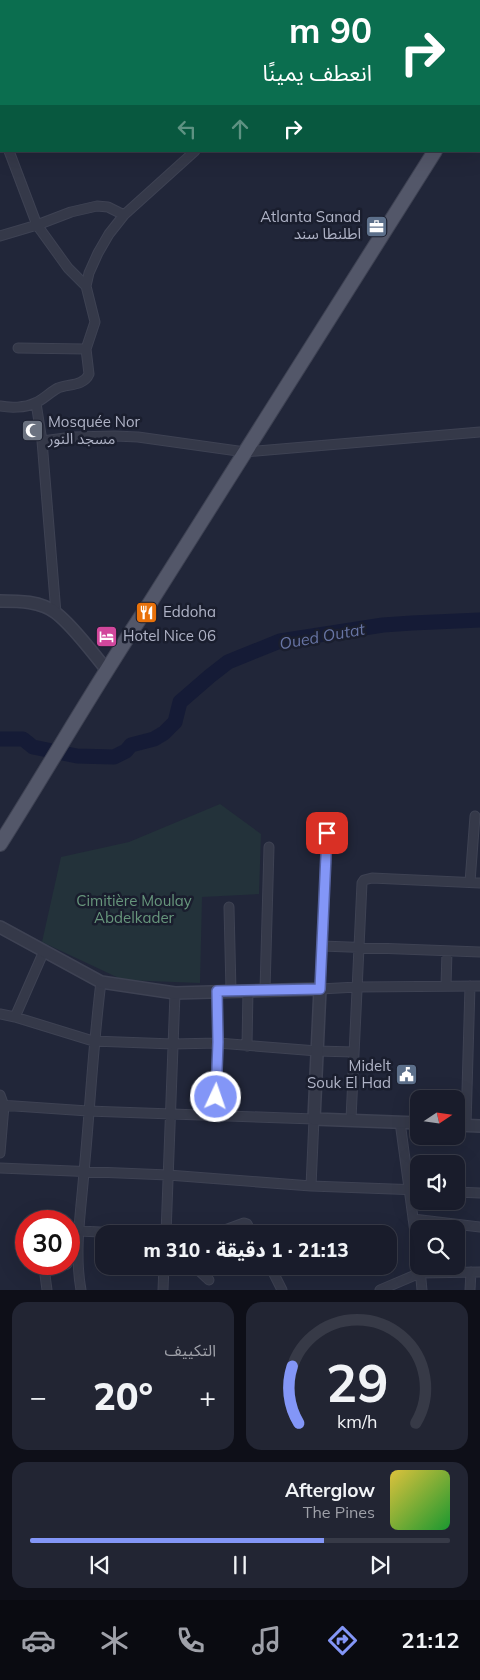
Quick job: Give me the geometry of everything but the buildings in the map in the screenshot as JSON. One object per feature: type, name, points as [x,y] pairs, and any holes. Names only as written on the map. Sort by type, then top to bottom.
[{"type":"main road","points":[[0,844],[106,669],[433,152]]},
{"type":"street","points":[[8,152],[38,225],[68,268],[86,286]]},
{"type":"street","points":[[0,406],[19,407],[36,403],[59,388],[85,381],[89,374],[86,350],[95,322],[86,286],[89,273],[98,253],[124,215],[194,152]]},
{"type":"street","points":[[0,236],[38,225],[71,212],[97,206],[108,207],[124,215]]},
{"type":"street","points":[[18,348],[86,350]]},
{"type":"street","points":[[36,403],[42,441],[56,613]]},
{"type":"street","points":[[42,441],[93,435],[138,437],[245,452],[480,432]]},
{"type":"street","points":[[0,601],[30,602],[56,613],[106,669]]},
{"type":"street","points":[[470,882],[475,816]]},
{"type":"street","points":[[311,1186],[327,833]]},
{"type":"street","points":[[265,990],[269,847]]},
{"type":"street","points":[[351,1119],[362,884],[364,880],[372,878],[480,882]]},
{"type":"street","points":[[228,907],[231,991]]},
{"type":"street","points":[[0,927],[101,982],[175,993],[357,987],[475,986],[465,1090]]},
{"type":"street","points":[[322,946],[480,952]]},
{"type":"street","points":[[15,1017],[44,951]]},
{"type":"street","points":[[446,986],[448,951]]},
{"type":"street","points":[[80,1219],[93,1041],[101,982]]},
{"type":"street","points":[[247,1046],[248,990]]},
{"type":"street","points":[[215,1115],[218,1042],[217,991]]},
{"type":"street","points":[[166,1225],[175,993]]},
{"type":"street","points":[[0,1014],[93,1041],[173,1044],[218,1042],[247,1046],[354,1052]]},
{"type":"street","points":[[0,1095],[2,1106],[0,1154]]},
{"type":"street","points":[[2,1106],[88,1111],[410,1123]]},
{"type":"street","points":[[400,1122],[413,1220]]},
{"type":"street","points":[[465,1125],[480,1126]]},
{"type":"street","points":[[0,1168],[168,1175],[311,1186],[409,1189]]},
{"type":"street","points":[[465,1192],[480,1193]]},
{"type":"street","points":[[465,1225],[480,1227]]},
{"type":"street","points":[[80,1231],[95,1232]]},
{"type":"street","points":[[470,1290],[476,1272]]},
{"type":"street","points":[[45,1275],[47,1290]]},
{"type":"street","points":[[75,1275],[81,1290]]},
{"type":"street","points":[[163,1290],[164,1275]]},
{"type":"street","points":[[204,1275],[209,1280]]},
{"type":"street","points":[[274,1275],[282,1290]]},
{"type":"street","points":[[384,1289],[411,1275]]},
{"type":"street","points":[[420,1275],[422,1290]]},
{"type":"green space","name":"Cimitière Moulay Abdelkader","points":[[220,804],[261,834],[259,894],[202,897],[200,983],[123,980],[42,942],[61,857],[129,842]]},
{"type":"waterway","name":"Oued Outat","points":[[0,739],[23,739],[33,747],[77,756],[114,757],[126,751],[131,745],[154,739],[164,733],[175,722],[180,702],[228,662],[280,641],[383,625],[480,620]]},
{"type":"place","name":"Atlanta Sanad اطلنطا سند","points":[[377,226]]},
{"type":"place","name":"Mosquée Nor مسجد النور","points":[[32,431]]},
{"type":"place","name":"Eddoha","points":[[147,612]]},
{"type":"place","name":"Hotel Nice 06","points":[[107,636]]},
{"type":"place","name":"Midelt Souk El Had","points":[[407,1075]]},
{"type":"route","points":[[216,1097],[217,991],[320,989],[327,833]]}]
